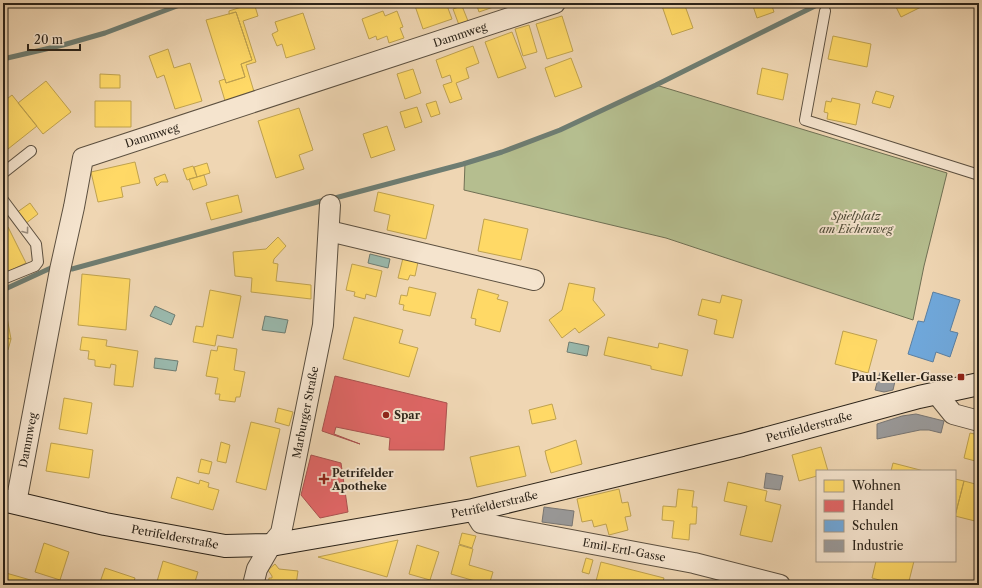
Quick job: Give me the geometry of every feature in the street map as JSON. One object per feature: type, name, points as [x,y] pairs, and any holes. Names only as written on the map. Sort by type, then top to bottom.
[{"type":"main road","name":"Petrifelderstraße","points":[[9,501],[105,524],[225,546],[271,545],[473,510],[742,445],[979,384]]},
{"type":"street","name":"Dammweg","points":[[9,501],[74,206],[83,158],[434,44],[555,3]]},
{"type":"street","name":"Marburger Straße","points":[[253,585],[257,569],[271,545],[281,533],[323,325],[330,205]]},
{"type":"street","points":[[329,231],[534,280]]},
{"type":"street","points":[[936,394],[953,414],[979,421]]},
{"type":"street","name":"Emil-Ertl-Gasse","points":[[473,510],[481,523],[694,563],[780,585]]},
{"type":"lane","points":[[825,11],[804,120],[979,175]]},
{"type":"lane","points":[[3,173],[31,151]]},
{"type":"lane","points":[[3,200],[36,244],[38,262],[35,266],[3,279]]},
{"type":"green space","name":"Spielplatz am Eichenweg","points":[[656,85],[947,173],[924,266],[913,320],[666,238],[464,190],[465,163],[502,152],[560,130]]},
{"type":"shaded area","points":[[370,254],[390,259],[388,268],[368,263]]},
{"type":"shaded area","points":[[155,306],[175,315],[171,325],[150,316]]},
{"type":"shaded area","points":[[265,316],[288,320],[285,333],[262,330]]},
{"type":"shaded area","points":[[569,342],[589,346],[587,356],[567,352]]},
{"type":"shaded area","points":[[155,358],[178,361],[176,371],[154,368]]},
{"type":"building: Wohnen","points":[[254,3],[258,16],[243,21],[256,62],[246,65],[255,95],[226,104],[219,81],[225,79],[226,83],[245,77],[241,64],[252,60],[236,12],[229,14],[229,11]]},
{"type":"building: Wohnen","points":[[414,3],[446,3],[452,19],[423,29]]},
{"type":"building: Wohnen","points":[[476,3],[505,3],[479,12]]},
{"type":"building: Wohnen","points":[[661,3],[684,3],[693,28],[672,35]]},
{"type":"building: Wohnen","points":[[752,3],[771,3],[774,12],[757,18]]},
{"type":"building: Wohnen","points":[[894,3],[924,3],[925,5],[901,17]]},
{"type":"building: Wohnen","points":[[462,6],[468,21],[459,25],[453,9]]},
{"type":"building: Wohnen","points":[[383,11],[385,16],[397,11],[403,27],[400,28],[404,38],[389,43],[387,36],[377,40],[376,36],[369,39],[362,19]]},
{"type":"building: Wohnen","points":[[236,12],[252,60],[241,64],[245,77],[226,83],[206,20]]},
{"type":"building: Wohnen","points":[[303,13],[315,49],[286,58],[282,44],[277,46],[272,34],[278,31],[275,22]]},
{"type":"building: Wohnen","points":[[562,16],[573,51],[547,59],[536,24]]},
{"type":"building: Wohnen","points":[[529,25],[537,52],[523,56],[515,29]]},
{"type":"building: Wohnen","points":[[512,32],[526,68],[498,78],[485,42]]},
{"type":"building: Wohnen","points":[[833,36],[871,44],[867,67],[828,59]]},
{"type":"building: Wohnen","points":[[473,46],[479,63],[466,68],[469,78],[456,83],[462,99],[450,103],[443,85],[452,82],[450,75],[442,78],[436,60]]},
{"type":"building: Wohnen","points":[[168,49],[174,68],[190,63],[202,101],[175,109],[164,75],[157,78],[149,56]]},
{"type":"building: Wohnen","points":[[571,58],[582,87],[555,97],[545,68]]},
{"type":"building: Wohnen","points":[[762,68],[788,74],[783,100],[757,94]]},
{"type":"building: Wohnen","points":[[413,69],[421,93],[405,99],[397,74]]},
{"type":"building: Wohnen","points":[[100,74],[120,75],[120,88],[100,88]]},
{"type":"building: Wohnen","points":[[46,81],[71,112],[43,134],[18,103]]},
{"type":"building: Wohnen","points":[[876,91],[894,96],[890,108],[872,103]]},
{"type":"building: Wohnen","points":[[12,95],[37,126],[8,149],[3,142],[3,102]]},
{"type":"building: Wohnen","points":[[832,98],[860,104],[856,125],[827,119],[828,113],[824,112],[826,101],[831,102]]},
{"type":"building: Wohnen","points":[[95,101],[131,101],[131,127],[95,127]]},
{"type":"building: Wohnen","points":[[436,101],[440,114],[431,117],[426,104]]},
{"type":"building: Wohnen","points":[[417,107],[422,122],[405,128],[400,112]]},
{"type":"building: Wohnen","points":[[299,108],[313,150],[299,155],[304,169],[276,178],[258,121]]},
{"type":"building: Wohnen","points":[[387,126],[395,150],[371,158],[363,134]]},
{"type":"building: Wohnen","points":[[135,162],[140,183],[121,187],[123,197],[98,202],[91,172]]},
{"type":"building: Wohnen","points":[[207,163],[210,173],[197,177],[194,167]]},
{"type":"building: Wohnen","points":[[193,166],[197,177],[187,180],[183,169]]},
{"type":"building: Wohnen","points":[[165,174],[168,182],[161,182],[157,186],[154,178]]},
{"type":"building: Wohnen","points":[[204,175],[207,185],[193,190],[189,179]]},
{"type":"building: Wohnen","points":[[378,192],[434,205],[426,239],[387,230],[390,215],[374,211]]},
{"type":"building: Wohnen","points":[[238,195],[242,212],[211,220],[206,203]]},
{"type":"building: Wohnen","points":[[30,203],[38,214],[25,224],[16,213]]},
{"type":"building: Wohnen","points":[[484,219],[528,229],[521,260],[478,251]]},
{"type":"building: Wohnen","points":[[8,227],[26,263],[3,274],[3,229]]},
{"type":"building: Wohnen","points":[[278,237],[286,246],[274,259],[273,263],[278,264],[276,281],[311,285],[311,299],[251,292],[252,278],[235,276],[233,252],[266,249]]},
{"type":"building: Wohnen","points":[[403,258],[418,262],[415,276],[410,275],[408,280],[398,278]]},
{"type":"building: Wohnen","points":[[352,264],[382,271],[376,297],[366,294],[365,299],[354,296],[355,292],[346,290]]},
{"type":"building: Wohnen","points":[[82,274],[130,279],[126,330],[78,325]]},
{"type":"building: Wohnen","points":[[569,283],[595,288],[593,300],[605,315],[579,333],[575,328],[562,338],[549,320],[562,310]]},
{"type":"building: Wohnen","points":[[409,287],[436,293],[430,316],[403,310],[404,305],[399,304],[401,295],[407,296]]},
{"type":"building: Wohnen","points":[[478,289],[499,295],[497,299],[508,302],[500,332],[475,325],[476,319],[471,318]]},
{"type":"building: Wohnen","points":[[210,290],[241,296],[233,338],[217,335],[215,346],[193,342],[196,326],[203,327]]},
{"type":"building: Wohnen","points":[[722,295],[742,300],[733,338],[714,334],[717,320],[698,315],[702,299],[720,303]]},
{"type":"building: Wohnen","points":[[4,301],[11,339],[3,337]]},
{"type":"building: Wohnen","points":[[354,317],[403,330],[399,343],[418,348],[409,377],[343,359]]},
{"type":"building: Wohnen","points":[[843,331],[877,340],[868,373],[835,364]]},
{"type":"building: Wohnen","points":[[3,337],[11,339],[8,350],[4,350],[3,353]]},
{"type":"building: Wohnen","points":[[82,337],[107,340],[106,346],[138,351],[133,387],[114,385],[116,365],[111,364],[110,368],[95,366],[95,360],[88,359],[89,351],[80,350]]},
{"type":"building: Wohnen","points":[[608,337],[658,348],[659,343],[688,350],[682,376],[651,369],[651,366],[604,355]]},
{"type":"building: Wohnen","points":[[218,346],[237,349],[234,370],[245,372],[240,397],[236,397],[235,402],[219,400],[220,394],[215,394],[218,378],[206,376],[211,350],[217,351]]},
{"type":"building: Wohnen","points":[[64,398],[92,403],[87,434],[59,429]]},
{"type":"building: Wohnen","points":[[552,404],[556,419],[532,424],[529,410]]},
{"type":"building: Wohnen","points":[[278,408],[293,412],[289,426],[275,422]]},
{"type":"building: Wohnen","points":[[251,422],[280,429],[266,490],[236,482]]},
{"type":"building: Wohnen","points":[[970,433],[979,435],[979,462],[964,458]]},
{"type":"building: Wohnen","points":[[576,440],[582,464],[551,473],[545,451]]},
{"type":"building: Wohnen","points":[[221,442],[230,445],[226,463],[217,461]]},
{"type":"building: Wohnen","points":[[51,443],[93,450],[89,478],[46,471]]},
{"type":"building: Wohnen","points":[[519,446],[526,476],[477,487],[470,457]]},
{"type":"building: Wohnen","points":[[821,447],[828,470],[816,470],[816,476],[799,481],[792,455]]},
{"type":"building: Wohnen","points":[[201,459],[212,462],[209,474],[198,472]]},
{"type":"building: Wohnen","points":[[893,463],[920,470],[891,470]]},
{"type":"building: Wohnen","points":[[177,477],[199,484],[200,480],[209,483],[208,487],[219,490],[213,510],[171,498]]},
{"type":"building: Wohnen","points":[[956,479],[964,481],[956,512]]},
{"type":"building: Wohnen","points":[[964,481],[979,485],[979,522],[956,516]]},
{"type":"building: Wohnen","points":[[728,482],[767,491],[765,501],[781,505],[772,542],[740,535],[747,506],[724,501]]},
{"type":"building: Wohnen","points":[[619,489],[622,503],[628,502],[631,516],[625,517],[628,530],[609,535],[606,524],[594,527],[592,520],[582,522],[577,499]]},
{"type":"building: Wohnen","points":[[678,489],[694,491],[692,507],[697,507],[696,524],[690,524],[689,540],[672,538],[674,521],[662,520],[663,506],[676,507]]},
{"type":"building: Wohnen","points":[[462,533],[476,536],[472,548],[459,544]]},
{"type":"building: Wohnen","points":[[398,540],[387,577],[318,557]]},
{"type":"building: Wohnen","points":[[44,543],[69,552],[60,580],[35,572]]},
{"type":"building: Wohnen","points":[[417,545],[439,552],[430,580],[409,574]]},
{"type":"building: Wohnen","points":[[459,545],[473,549],[469,565],[493,572],[489,585],[474,585],[475,581],[451,574]]},
{"type":"building: Wohnen","points":[[586,558],[593,560],[589,574],[582,572]]},
{"type":"building: Wohnen","points":[[163,561],[198,572],[194,585],[156,585]]},
{"type":"building: Wohnen","points":[[601,562],[664,578],[662,585],[595,585]]},
{"type":"building: Wohnen","points":[[876,562],[914,562],[908,585],[898,585],[872,578]]},
{"type":"building: Wohnen","points":[[275,564],[279,569],[298,571],[296,585],[268,585],[269,578],[272,578],[272,576],[268,570]]},
{"type":"building: Wohnen","points":[[105,568],[135,578],[133,585],[99,585]]},
{"type":"building: Wohnen","points":[[6,573],[41,583],[40,585],[3,585]]},
{"type":"building: Handel","name":"Spar","points":[[335,376],[447,403],[444,450],[389,450],[390,438],[336,427],[334,434],[360,444],[322,431]]},
{"type":"building: Handel","name":"Petrifelder Apotheke","points":[[311,455],[341,463],[348,512],[320,518],[301,495]]},
{"type":"building: Schulen","points":[[933,292],[960,300],[950,331],[958,333],[950,357],[936,352],[933,362],[908,354],[918,321],[924,322]]},
{"type":"building: Industrie","points":[[880,372],[896,377],[893,390],[884,392],[875,390]]},
{"type":"building: Industrie","points":[[916,414],[944,421],[941,433],[929,430],[920,430],[877,439],[877,424],[902,416]]},
{"type":"building: Industrie","points":[[766,473],[783,476],[780,490],[764,488]]},
{"type":"building: Industrie","points":[[544,507],[574,511],[572,526],[542,522]]},
{"type":"waterway","points":[[3,59],[63,45],[105,33],[185,3]]},
{"type":"waterway","points":[[335,198],[463,164],[502,152],[560,130],[656,85],[821,3]]},
{"type":"waterway","points":[[72,269],[321,201]]},
{"type":"waterway","points":[[3,290],[53,267]]},
{"type":"place","name":"Paul-Keller-Gasse","points":[[961,377]]},
{"type":"place","name":"Spar","points":[[386,415]]},
{"type":"place","name":"Petrifelder Apotheke","points":[[324,479]]}]
